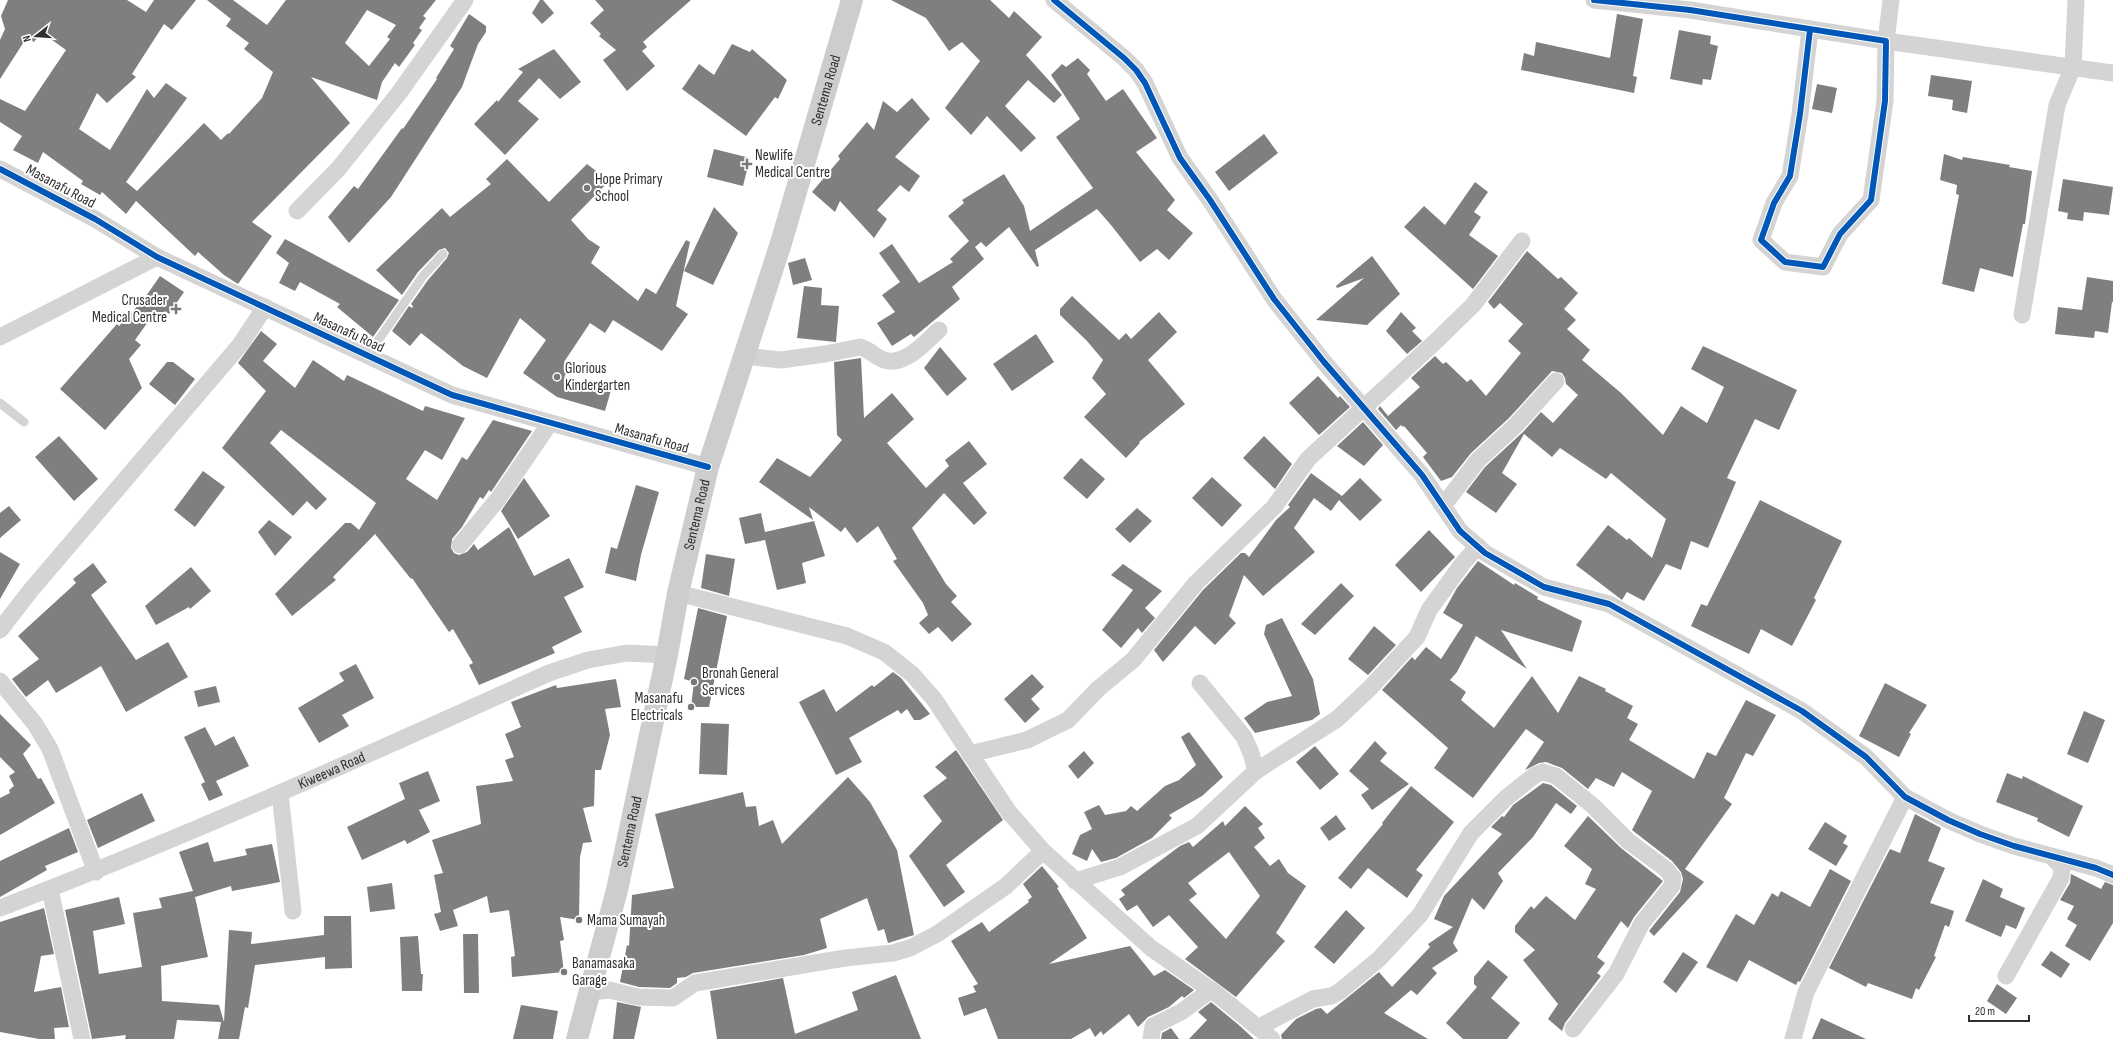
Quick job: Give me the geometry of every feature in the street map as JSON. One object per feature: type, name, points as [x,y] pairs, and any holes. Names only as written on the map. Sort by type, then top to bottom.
[{"type":"main road","name":"Sentema Road","points":[[577,1039],[591,992],[617,890],[668,655],[678,593],[708,467],[781,243],[852,0]]},
{"type":"street","points":[[297,211],[339,168],[399,93],[465,0]]},
{"type":"street","points":[[1054,0],[1124,58],[1136,70],[1145,83],[1180,158],[1210,200],[1274,300],[1364,408],[1422,474],[1460,531],[1478,546],[1516,572],[1544,587],[1609,604],[1802,711],[1866,757],[1905,797],[1980,834],[2053,858],[2096,868],[2113,875]]},
{"type":"street","points":[[1594,0],[1637,3],[1690,10],[1810,30],[2113,73]]},
{"type":"street","points":[[1810,30],[1800,114],[1790,176],[1774,203],[1761,240],[1785,262],[1823,267],[1840,234],[1871,200],[1885,101],[1886,41],[1890,0]]},
{"type":"street","points":[[2022,315],[2056,105],[2073,67],[2076,0]]},
{"type":"street","name":"Masanafu Road","points":[[0,169],[95,220],[157,257],[452,395],[708,467]]},
{"type":"street","points":[[970,754],[1027,740],[1068,720],[1098,689],[1133,660],[1196,583],[1274,507],[1308,459],[1473,305],[1522,241]]},
{"type":"street","points":[[0,337],[157,257]]},
{"type":"street","points":[[0,630],[31,590],[240,345],[265,307]]},
{"type":"street","points":[[744,356],[781,360],[825,354],[860,347],[883,360],[899,361],[908,357],[939,330]]},
{"type":"street","points":[[1443,506],[1478,460],[1516,425],[1556,381]]},
{"type":"street","points":[[460,544],[498,499],[550,423]]},
{"type":"street","points":[[1075,882],[1120,867],[1197,826],[1256,771],[1337,719],[1370,689],[1417,637],[1429,610],[1463,563],[1478,546]]},
{"type":"street","points":[[678,593],[847,636],[884,652],[912,674],[934,699],[1008,811],[1043,851],[1075,882],[1151,948],[1211,990],[1259,1027],[1272,1039]]},
{"type":"street","name":"Kiweewa Road","points":[[0,908],[96,872],[280,794],[549,673],[588,660],[627,653],[668,655]]},
{"type":"street","points":[[0,681],[35,724],[50,749],[96,872]]},
{"type":"street","points":[[1200,683],[1244,737],[1251,753],[1256,771]]},
{"type":"street","points":[[1259,1027],[1313,999],[1331,996],[1339,992],[1379,958],[1420,915],[1460,850],[1482,820],[1535,774],[1543,772],[1556,776],[1592,805],[1628,840],[1666,869],[1673,878],[1672,886],[1642,923],[1616,974],[1573,1029]]},
{"type":"street","points":[[280,794],[293,911]]},
{"type":"street","points":[[1793,1039],[1806,992],[1905,797]]},
{"type":"street","points":[[591,992],[609,990],[638,997],[673,998],[695,983],[838,959],[893,953],[937,934],[1006,886],[1043,851]]},
{"type":"street","points":[[2006,976],[2061,878],[2062,867],[2053,858]]},
{"type":"street","points":[[50,889],[82,1039]]},
{"type":"street","points":[[1151,1039],[1153,1026],[1181,1012],[1211,990]]},
{"type":"lane","points":[[368,355],[423,276],[443,254]]},
{"type":"lane","points":[[0,403],[24,422]]},
{"type":"building","points":[[8,0],[127,0],[146,12],[154,0],[196,0],[172,30],[164,24],[132,74],[136,77],[107,103],[97,93],[79,129],[110,150],[147,89],[154,98],[166,83],[187,98],[126,182],[137,191],[204,123],[221,140],[228,133],[229,134],[262,98],[273,72],[244,49],[249,43],[226,26],[231,19],[207,0],[233,0],[267,25],[286,0],[436,0],[423,16],[426,18],[419,28],[422,30],[413,43],[415,45],[399,67],[395,63],[382,82],[377,100],[311,77],[350,123],[252,222],[272,236],[238,284],[224,275],[198,252],[195,256],[136,201],[126,214],[102,192],[100,195],[81,184],[83,181],[43,152],[38,163],[13,150],[22,136],[0,122],[0,99],[25,111],[66,50],[41,32],[34,42],[27,37],[0,79],[0,40],[5,29],[1,16]],"holes":[[[367,10],[396,25],[387,37],[390,39],[369,66],[345,43]]]},
{"type":"building","points":[[540,0],[543,0],[554,13],[542,24],[532,13]]},
{"type":"building","points":[[595,0],[691,0],[643,42],[647,47],[642,51],[655,66],[627,91],[603,60],[616,50],[599,36],[601,34],[590,23],[604,10]]},
{"type":"building","points":[[891,0],[990,0],[1009,18],[1014,11],[1042,37],[1026,55],[1062,95],[1054,103],[1028,80],[1005,106],[1036,138],[1021,152],[987,116],[971,135],[945,108],[980,61],[962,42],[949,51],[926,18]]},
{"type":"building","points":[[469,14],[486,26],[486,32],[478,44],[462,87],[391,197],[349,243],[328,217],[354,186],[358,189],[402,128],[403,129],[437,79],[436,78],[454,49],[450,46]]},
{"type":"building","points":[[1617,14],[1643,19],[1633,76],[1637,77],[1634,93],[1521,70],[1524,53],[1534,56],[1536,42],[1610,58]]},
{"type":"building","points":[[1679,30],[1711,36],[1710,44],[1718,46],[1711,80],[1703,79],[1702,85],[1670,79]]},
{"type":"building","points":[[732,44],[750,52],[752,49],[787,80],[778,99],[775,97],[746,136],[682,89],[699,64],[714,75]]},
{"type":"building","points":[[554,49],[581,82],[560,99],[539,78],[518,101],[539,119],[505,155],[474,124],[497,100],[498,102],[523,72],[518,69]]},
{"type":"building","points":[[1078,58],[1090,70],[1087,74],[1106,101],[1123,89],[1157,138],[1136,152],[1175,200],[1167,210],[1193,233],[1169,260],[1157,249],[1140,262],[1097,209],[1035,250],[1039,266],[1037,267],[1009,227],[986,247],[981,242],[975,247],[984,259],[952,287],[960,299],[914,337],[911,334],[892,346],[877,323],[895,312],[882,295],[900,282],[879,253],[892,244],[919,283],[953,262],[950,259],[969,241],[948,216],[964,203],[962,200],[1004,174],[1024,206],[1030,231],[1093,188],[1056,137],[1080,119],[1051,75],[1062,64],[1066,67]]},
{"type":"building","points":[[1931,75],[1972,81],[1967,113],[1952,110],[1953,100],[1928,96]]},
{"type":"building","points":[[1817,84],[1837,88],[1832,113],[1812,109]]},
{"type":"building","points":[[912,98],[930,119],[895,157],[920,176],[909,192],[900,185],[877,210],[887,219],[874,238],[840,201],[835,212],[812,192],[840,159],[838,156],[867,122],[874,130],[883,101],[897,112]]},
{"type":"building","points":[[1264,134],[1278,153],[1229,191],[1215,172]]},
{"type":"building","points":[[714,149],[750,158],[743,186],[707,177]]},
{"type":"building","points":[[1944,154],[1962,160],[1963,157],[2010,165],[2009,167],[2032,171],[2025,224],[2023,224],[2013,277],[1980,268],[1974,292],[1942,284],[1959,195],[1956,194],[1957,185],[1940,180]]},
{"type":"building","points":[[507,159],[549,202],[587,164],[609,181],[571,220],[588,239],[600,247],[591,263],[638,301],[646,288],[656,294],[686,240],[690,242],[676,306],[688,314],[662,351],[613,320],[605,333],[590,323],[564,362],[571,366],[564,377],[611,390],[605,411],[557,397],[523,373],[546,340],[520,318],[487,378],[463,366],[421,333],[410,346],[392,331],[409,306],[412,308],[413,306],[411,304],[428,280],[447,258],[449,253],[445,248],[439,250],[418,272],[402,295],[376,270],[442,208],[450,217],[491,184],[486,179]]},
{"type":"building","points":[[2063,179],[2113,187],[2109,215],[2084,212],[2083,221],[2067,219],[2068,213],[2058,211]]},
{"type":"building","points":[[1475,182],[1488,192],[1474,212],[1481,217],[1469,235],[1498,256],[1473,289],[1404,227],[1424,206],[1445,225]]},
{"type":"building","points":[[714,207],[738,233],[713,285],[684,271]]},
{"type":"building","points":[[285,239],[399,300],[373,337],[337,307],[340,304],[300,282],[295,291],[279,283],[289,263],[276,253]]},
{"type":"building","points":[[1527,251],[1558,279],[1561,277],[1578,293],[1564,309],[1576,320],[1567,329],[1590,350],[1582,360],[1621,393],[1663,435],[1681,406],[1707,423],[1724,387],[1691,369],[1703,346],[1797,390],[1779,430],[1755,419],[1727,478],[1736,482],[1708,548],[1691,541],[1681,570],[1666,564],[1644,601],[1627,592],[1622,600],[1576,565],[1608,525],[1627,540],[1629,538],[1652,558],[1666,519],[1611,473],[1606,479],[1560,448],[1552,457],[1524,434],[1502,473],[1517,484],[1496,513],[1466,492],[1485,467],[1523,432],[1541,412],[1553,423],[1578,395],[1566,384],[1562,373],[1552,371],[1509,418],[1471,453],[1452,477],[1441,481],[1423,457],[1427,453],[1404,426],[1403,427],[1401,425],[1396,430],[1378,409],[1380,406],[1388,416],[1420,387],[1411,378],[1435,356],[1443,364],[1446,362],[1467,382],[1471,379],[1486,396],[1521,353],[1508,341],[1523,324],[1500,303],[1494,309],[1488,302]]},
{"type":"building","points":[[1372,256],[1400,294],[1367,325],[1316,320],[1364,278],[1337,288],[1336,286]]},
{"type":"building","points":[[805,258],[812,280],[793,285],[788,263]]},
{"type":"building","points":[[160,276],[184,292],[169,314],[165,311],[159,319],[153,315],[135,340],[141,345],[129,359],[142,388],[105,430],[60,389],[117,324],[119,326],[144,299]]},
{"type":"building","points":[[2087,277],[2113,281],[2113,302],[2108,333],[2095,331],[2094,338],[2055,334],[2058,307],[2082,310]]},
{"type":"building","points":[[804,286],[822,288],[821,305],[839,306],[836,342],[797,338]]},
{"type":"building","points":[[1072,296],[1119,340],[1126,333],[1131,339],[1159,312],[1177,332],[1148,360],[1185,404],[1139,442],[1140,443],[1126,458],[1084,417],[1106,394],[1092,378],[1103,360],[1087,341],[1060,315],[1060,309]]},
{"type":"building","points":[[1401,312],[1416,328],[1412,331],[1422,341],[1407,354],[1386,331]]},
{"type":"building","points":[[261,331],[277,344],[263,361],[295,388],[313,360],[344,381],[347,375],[423,411],[425,406],[465,418],[442,460],[425,450],[406,479],[437,500],[462,457],[467,460],[493,420],[532,431],[491,492],[489,490],[483,499],[480,497],[462,527],[452,539],[451,548],[454,553],[459,555],[467,552],[474,544],[478,550],[509,527],[534,576],[569,558],[584,587],[564,597],[582,632],[552,647],[555,653],[479,685],[469,665],[473,663],[453,629],[449,632],[412,578],[411,579],[375,534],[333,577],[336,580],[292,616],[275,594],[345,523],[351,523],[359,530],[376,503],[281,430],[270,443],[327,499],[316,510],[307,501],[293,516],[222,448],[266,391],[238,363]]},
{"type":"building","points":[[1036,334],[1054,362],[1012,391],[993,364]]},
{"type":"building","points":[[940,347],[967,379],[947,396],[924,368]]},
{"type":"building","points":[[861,358],[864,418],[892,393],[914,419],[887,443],[926,488],[949,466],[945,460],[969,441],[987,464],[963,483],[987,513],[974,525],[944,493],[912,528],[946,584],[957,596],[951,602],[972,624],[952,642],[938,627],[929,634],[919,623],[928,615],[923,603],[893,561],[897,559],[878,526],[857,543],[845,527],[841,532],[809,507],[813,520],[759,482],[777,458],[810,477],[842,440],[837,435],[834,362]]},
{"type":"building","points":[[167,362],[173,362],[195,379],[175,405],[149,384]]},
{"type":"building","points":[[1318,376],[1338,398],[1340,396],[1350,407],[1319,435],[1289,403]]},
{"type":"building","points":[[1363,422],[1383,445],[1364,466],[1337,446]]},
{"type":"building","points":[[59,436],[98,479],[74,501],[35,457]]},
{"type":"building","points":[[1264,436],[1292,464],[1275,489],[1243,458]]},
{"type":"building","points":[[1081,458],[1105,479],[1087,499],[1063,478]]},
{"type":"building","points":[[203,471],[225,487],[195,527],[174,510]]},
{"type":"building","points":[[1311,473],[1342,496],[1360,478],[1382,500],[1360,521],[1339,500],[1331,511],[1314,498],[1294,528],[1315,552],[1263,596],[1244,575],[1229,616],[1236,623],[1215,645],[1195,626],[1163,662],[1154,650],[1203,590],[1241,553],[1245,553],[1249,557],[1276,520],[1290,507],[1288,505]]},
{"type":"building","points":[[1212,477],[1242,505],[1222,527],[1192,498]]},
{"type":"building","points":[[524,478],[550,516],[518,539],[501,511]]},
{"type":"building","points":[[636,485],[659,492],[641,555],[636,581],[605,573],[611,547],[617,549]]},
{"type":"building","points":[[1760,500],[1842,541],[1814,598],[1816,600],[1792,646],[1761,629],[1749,654],[1691,626],[1701,604],[1707,606]]},
{"type":"building","points":[[9,506],[21,520],[0,538],[0,513]]},
{"type":"building","points":[[1137,508],[1152,521],[1130,543],[1115,529]]},
{"type":"building","points":[[761,513],[765,532],[814,521],[825,556],[802,563],[806,583],[777,590],[765,540],[745,544],[739,518]]},
{"type":"building","points":[[269,520],[292,537],[275,556],[258,532]]},
{"type":"building","points":[[1429,530],[1455,557],[1421,592],[1395,565]]},
{"type":"building","points":[[0,552],[20,564],[0,599]]},
{"type":"building","points":[[706,554],[735,559],[729,596],[701,588]]},
{"type":"building","points":[[1478,561],[1514,585],[1515,583],[1538,597],[1537,599],[1582,621],[1572,652],[1501,630],[1527,669],[1476,636],[1457,672],[1450,680],[1466,692],[1461,700],[1494,728],[1532,676],[1558,713],[1579,676],[1606,689],[1605,691],[1633,706],[1627,718],[1638,724],[1629,740],[1694,779],[1707,752],[1716,756],[1746,700],[1776,715],[1753,756],[1746,753],[1724,798],[1732,804],[1685,869],[1704,882],[1654,936],[1649,931],[1680,892],[1683,879],[1681,872],[1672,861],[1632,830],[1652,791],[1622,772],[1614,787],[1596,778],[1588,789],[1562,768],[1546,762],[1539,763],[1525,770],[1544,742],[1526,729],[1473,798],[1434,768],[1448,748],[1382,690],[1412,657],[1415,660],[1426,647],[1441,659],[1463,625],[1443,613],[1457,588]]},
{"type":"building","points":[[93,563],[107,582],[91,595],[136,660],[168,642],[188,677],[126,712],[101,666],[56,693],[48,680],[26,697],[12,679],[39,659],[18,636],[76,583],[73,579]]},
{"type":"building","points":[[1123,564],[1162,591],[1145,608],[1155,618],[1142,633],[1138,628],[1121,648],[1102,630],[1133,590],[1111,575]]},
{"type":"building","points":[[191,567],[211,591],[190,609],[189,607],[156,625],[145,606]]},
{"type":"building","points":[[1341,583],[1354,596],[1315,635],[1301,624]]},
{"type":"building","points":[[698,608],[727,616],[709,707],[691,707],[694,682],[684,679]]},
{"type":"building","points":[[1282,618],[1313,679],[1320,714],[1312,720],[1255,733],[1244,718],[1267,702],[1292,696],[1264,634],[1266,625]]},
{"type":"building","points":[[1374,626],[1396,645],[1368,675],[1348,659]]},
{"type":"building","points":[[356,664],[374,698],[342,715],[349,726],[319,743],[298,708],[344,681],[339,673]]},
{"type":"building","points":[[893,672],[901,678],[930,714],[920,720],[914,720],[907,709],[901,714],[898,710],[849,738],[862,762],[836,775],[799,702],[824,689],[836,712],[872,685],[874,687]]},
{"type":"building","points":[[1032,674],[1044,687],[1031,699],[1040,709],[1025,723],[1004,699]]},
{"type":"building","points":[[616,679],[621,707],[605,709],[610,735],[601,770],[595,770],[594,806],[583,808],[592,842],[583,843],[580,857],[579,920],[560,917],[564,940],[560,941],[564,972],[512,977],[511,957],[515,956],[509,910],[490,913],[487,896],[453,910],[458,926],[440,931],[434,914],[441,912],[434,875],[443,873],[432,840],[481,824],[476,786],[513,781],[505,760],[514,757],[505,734],[521,727],[511,702],[556,685],[557,688]]},
{"type":"building","points":[[1885,683],[1927,705],[1909,733],[1911,734],[1899,757],[1859,736]]},
{"type":"building","points":[[216,686],[220,702],[198,707],[194,691]]},
{"type":"building","points":[[2084,711],[2105,720],[2088,763],[2067,754]]},
{"type":"building","points":[[0,714],[31,745],[23,754],[38,779],[41,778],[55,803],[0,835],[0,798],[10,793],[9,790],[14,786],[9,776],[15,772],[0,757]]},
{"type":"building","points":[[701,723],[729,724],[727,775],[699,774]]},
{"type":"building","points":[[205,727],[215,746],[234,736],[249,766],[216,781],[223,795],[209,801],[201,784],[205,782],[184,737]]},
{"type":"building","points":[[1189,732],[1223,777],[1202,796],[1169,815],[1172,818],[1152,838],[1116,858],[1101,862],[1092,849],[1087,861],[1072,854],[1080,835],[1092,829],[1084,812],[1099,805],[1105,815],[1126,811],[1131,806],[1137,811],[1165,786],[1179,780],[1196,765],[1181,737]]},
{"type":"building","points":[[1375,741],[1387,753],[1380,761],[1409,784],[1372,810],[1361,795],[1369,789],[1349,771]]},
{"type":"building","points":[[1315,746],[1339,774],[1320,790],[1296,762]]},
{"type":"building","points":[[956,750],[1003,820],[946,865],[965,892],[944,907],[909,856],[942,821],[923,796],[947,778],[935,767]]},
{"type":"building","points":[[1084,751],[1094,763],[1078,779],[1068,766]]},
{"type":"building","points":[[428,771],[440,801],[419,810],[430,832],[407,844],[405,840],[362,860],[347,827],[405,799],[399,783]]},
{"type":"building","points":[[2007,773],[2022,779],[2023,776],[2083,806],[2069,837],[2037,821],[2038,818],[1996,802]]},
{"type":"building","points":[[848,777],[870,802],[897,850],[914,935],[888,943],[884,929],[878,931],[867,898],[820,919],[827,948],[804,955],[693,973],[686,977],[677,978],[677,983],[670,988],[639,987],[620,982],[627,945],[629,946],[632,895],[674,888],[655,814],[743,792],[746,807],[756,806],[759,826],[773,820],[782,844]]},
{"type":"building","points":[[1543,783],[1551,785],[1577,806],[1571,814],[1556,803],[1533,837],[1498,873],[1503,881],[1484,910],[1472,898],[1453,943],[1458,951],[1432,968],[1437,973],[1417,995],[1411,990],[1384,1013],[1428,1039],[1282,1039],[1281,1035],[1296,1019],[1321,1008],[1327,1014],[1379,972],[1392,987],[1430,947],[1428,944],[1453,927],[1434,919],[1444,896],[1502,834],[1491,827],[1502,816],[1504,817],[1513,805]]},
{"type":"building","points":[[1411,786],[1454,822],[1416,870],[1423,875],[1407,898],[1368,868],[1351,889],[1338,878],[1383,824],[1382,823]]},
{"type":"building","points":[[142,793],[155,821],[98,848],[87,820]]},
{"type":"building","points":[[1245,806],[1263,824],[1258,828],[1265,838],[1254,847],[1270,866],[1279,859],[1288,873],[1306,886],[1276,933],[1285,941],[1236,997],[1185,959],[1198,947],[1169,915],[1153,927],[1137,905],[1127,911],[1119,899],[1125,895],[1121,890],[1180,846],[1189,842],[1193,847],[1223,821],[1225,826]],"holes":[[[1229,852],[1260,896],[1226,939],[1189,900],[1197,894],[1188,883]]]},
{"type":"building","points":[[1915,814],[1941,828],[1928,861],[1945,868],[1930,903],[1954,911],[1949,927],[1945,925],[1934,956],[1936,957],[1919,990],[1916,988],[1912,999],[1868,983],[1866,987],[1829,968],[1890,849],[1900,853]]},
{"type":"building","points":[[1336,815],[1346,829],[1329,841],[1320,828]]},
{"type":"building","points":[[1588,816],[1621,848],[1663,881],[1634,917],[1628,928],[1621,921],[1597,957],[1605,963],[1597,973],[1601,976],[1565,1023],[1562,1031],[1548,1019],[1558,1004],[1523,960],[1535,950],[1515,932],[1515,926],[1531,906],[1534,909],[1546,896],[1575,920],[1596,889],[1585,884],[1592,869],[1564,846]]},
{"type":"building","points":[[1825,822],[1847,836],[1843,843],[1848,846],[1836,866],[1808,849]]},
{"type":"building","points":[[69,828],[78,852],[45,866],[47,870],[0,897],[0,861]]},
{"type":"building","points":[[208,842],[214,862],[247,855],[245,849],[272,844],[280,882],[232,891],[231,886],[195,897],[208,957],[161,966],[162,1001],[219,1005],[224,1022],[229,930],[252,932],[251,944],[324,935],[324,916],[351,916],[352,968],[325,969],[325,957],[255,965],[248,1008],[245,1007],[239,1039],[218,1039],[221,1022],[177,1020],[174,1039],[125,1039],[126,1035],[92,1039],[65,910],[119,897],[125,924],[93,931],[99,974],[142,967],[133,913],[162,908],[159,898],[193,891],[179,852]]},
{"type":"building","points":[[1042,866],[1059,887],[1057,888],[1087,938],[1049,964],[1130,946],[1154,976],[1165,970],[1194,990],[1184,998],[1182,996],[1169,1007],[1148,1017],[1138,1027],[1129,1014],[1103,1035],[1101,1031],[1095,1037],[1090,1028],[1071,1039],[998,1039],[986,1008],[964,1016],[958,998],[976,992],[973,986],[978,984],[951,941],[982,922],[989,932],[1029,902],[1028,900],[1032,897],[1023,884]]},
{"type":"building","points":[[1830,869],[1851,881],[1800,982],[1798,981],[1796,985],[1749,960],[1737,982],[1706,967],[1736,914],[1754,925],[1772,893],[1778,897],[1781,891],[1810,907]]},
{"type":"building","points":[[2071,874],[2101,889],[2105,882],[2113,885],[2113,923],[2090,961],[2065,946],[2077,925],[2067,919],[2074,906],[2060,900],[2070,883]]},
{"type":"building","points":[[1983,879],[2003,889],[2000,897],[2025,908],[2016,929],[2006,925],[2001,937],[1965,921]]},
{"type":"building","points":[[392,883],[395,909],[370,912],[367,887]]},
{"type":"building","points":[[44,908],[54,954],[41,956],[34,992],[61,987],[69,1027],[54,1028],[55,1039],[39,1039],[0,1032],[0,922]]},
{"type":"building","points":[[1346,910],[1365,928],[1334,964],[1314,947]]},
{"type":"building","points":[[463,934],[478,934],[479,993],[464,993]]},
{"type":"building","points":[[418,936],[421,974],[423,974],[422,991],[402,991],[400,937]]},
{"type":"building","points":[[2051,951],[2070,964],[2061,978],[2041,965]]},
{"type":"building","points":[[1683,952],[1698,962],[1676,993],[1663,982]]},
{"type":"building","points":[[1488,960],[1508,977],[1491,998],[1520,1023],[1507,1039],[1463,1039],[1446,1023],[1477,987],[1474,984],[1474,977]]},
{"type":"building","points":[[896,975],[921,1039],[717,1039],[710,991],[783,978],[795,1034],[858,1010],[852,992]]},
{"type":"building","points":[[1997,984],[2017,998],[2006,1014],[1987,1001]]},
{"type":"building","points":[[617,1002],[641,1007],[634,1039],[613,1039]]},
{"type":"building","points":[[1211,1002],[1254,1039],[1189,1039],[1207,1020],[1198,1012]]},
{"type":"building","points":[[521,1005],[558,1011],[553,1039],[513,1039]]},
{"type":"building","points":[[1821,1018],[1866,1039],[1812,1039]]},
{"type":"building","points":[[1171,1028],[1179,1039],[1161,1039],[1162,1033]]},
{"type":"cycle path","points":[[1054,0],[1124,58],[1136,70],[1145,83],[1180,158],[1210,200],[1274,299],[1324,362],[1422,475],[1460,531],[1485,553],[1544,587],[1609,604],[1802,711],[1866,757],[1905,797],[1948,820],[1980,834],[2014,846],[2096,868],[2113,875]]},
{"type":"cycle path","points":[[1594,0],[1690,10],[1886,41],[1885,101],[1871,200],[1840,234],[1823,267],[1785,262],[1761,240],[1774,203],[1790,176],[1800,114],[1810,30]]},
{"type":"cycle path","points":[[0,169],[95,219],[157,257],[452,395],[708,467]]},
{"type":"place","name":"Newlife Medical Centre","points":[[747,164]]},
{"type":"place","name":"Hope Primary School","points":[[587,188]]},
{"type":"place","name":"Crusader Medical Centre","points":[[176,309]]},
{"type":"place","name":"Glorious Kindergarten","points":[[557,377]]},
{"type":"place","name":"Bronah General Services","points":[[694,682]]},
{"type":"place","name":"Masanafu Electricals","points":[[691,707]]},
{"type":"place","name":"Mama Sumayah","points":[[579,920]]},
{"type":"place","name":"Banamasaka Garage","points":[[564,972]]}]
